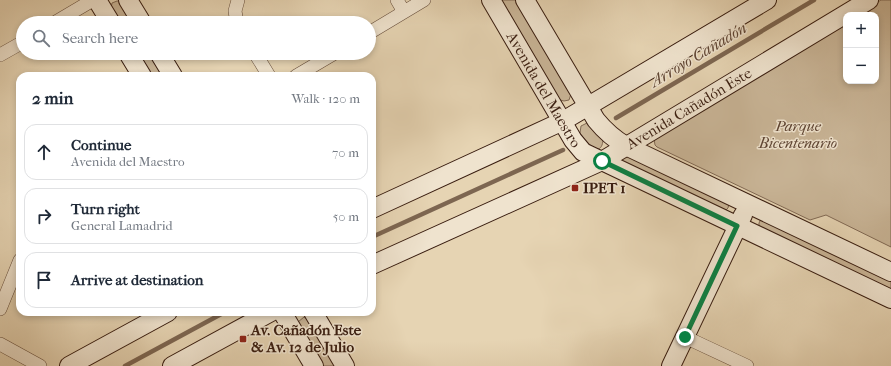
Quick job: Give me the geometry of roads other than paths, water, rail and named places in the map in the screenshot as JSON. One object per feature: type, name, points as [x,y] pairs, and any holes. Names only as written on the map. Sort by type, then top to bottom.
[{"type":"street","points":[[66,16],[93,0]]},
{"type":"street","points":[[97,0],[107,16]]},
{"type":"street","points":[[128,0],[138,16]]},
{"type":"street","points":[[236,16],[235,11],[238,0]]},
{"type":"street","points":[[397,0],[404,12]]},
{"type":"street","points":[[376,29],[424,0]]},
{"type":"street","name":"Avenida del Maestro","points":[[491,0],[578,146],[584,152],[891,299]]},
{"type":"street","name":"Avenida del Maestro","points":[[525,0],[589,107],[603,128],[614,138],[626,146],[891,272]]},
{"type":"street","points":[[376,207],[563,121],[589,107],[767,0]]},
{"type":"street","name":"Avenida Cañadón Este","points":[[376,263],[602,161],[869,0]]},
{"type":"street","points":[[0,55],[16,46]]},
{"type":"street","points":[[132,60],[140,72]]},
{"type":"street","points":[[164,60],[171,72]]},
{"type":"street","points":[[259,60],[267,72]]},
{"type":"street","points":[[303,72],[323,60]]},
{"type":"street","points":[[671,366],[748,204]]},
{"type":"street","points":[[0,309],[16,270]]},
{"type":"street","points":[[69,366],[161,316]]},
{"type":"street","points":[[172,366],[264,316]]},
{"type":"street","points":[[284,316],[314,366]]},
{"type":"street","points":[[314,316],[345,366]]},
{"type":"street","points":[[685,337],[747,366]]},
{"type":"street","points":[[0,344],[40,366]]},
{"type":"waterway","name":"Arroyo Cañadón","points":[[616,118],[814,0]]},
{"type":"waterway","name":"Arroyo Cañadón","points":[[376,235],[563,150]]},
{"type":"waterway","name":"Arroyo Cañadón","points":[[125,366],[218,316]]},
{"type":"place","name":"IPET 1","points":[[575,188]]},
{"type":"place","name":"Av. Cañadón Este & Av. 12 de Julio","points":[[243,339]]},
{"type":"park label","name":"Parque Bicentenario","points":[[798,134]]}]
